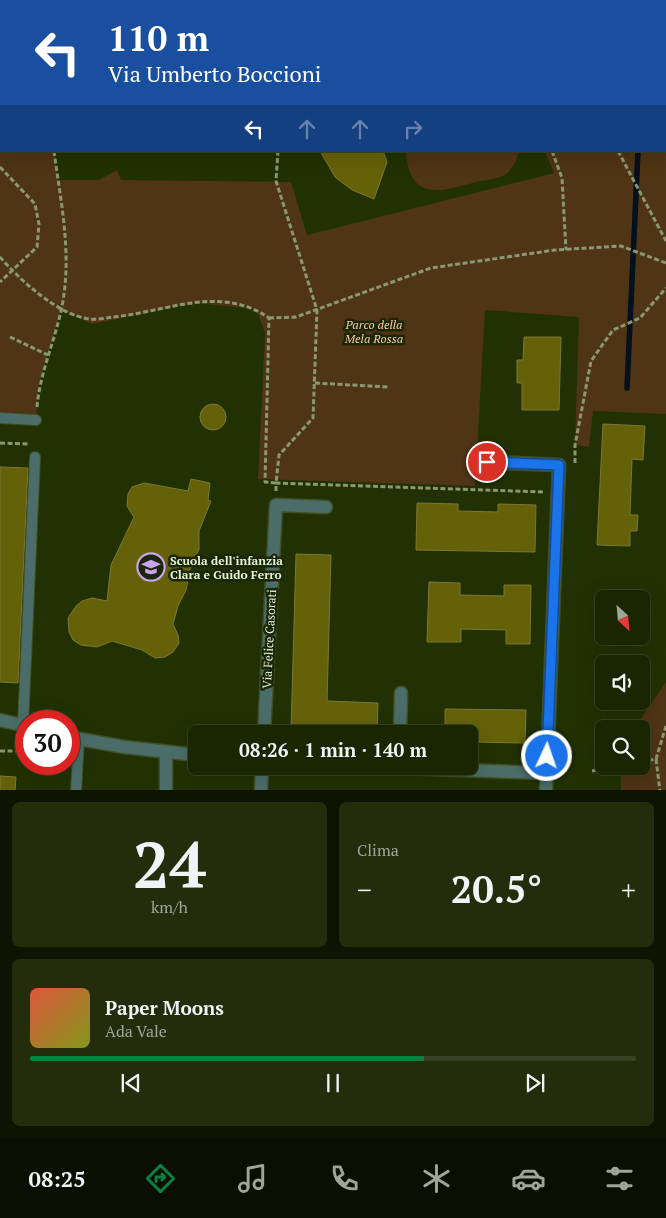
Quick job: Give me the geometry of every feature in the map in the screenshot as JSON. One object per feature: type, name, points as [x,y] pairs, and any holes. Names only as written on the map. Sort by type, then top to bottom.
[{"type":"street","points":[[487,462],[559,465],[546,790]]},
{"type":"street","points":[[276,504],[326,507]]},
{"type":"street","name":"Via Felice Casorati","points":[[264,725],[276,504]]},
{"type":"street","points":[[400,693],[400,725]]},
{"type":"street","points":[[0,720],[15,724]]},
{"type":"street","points":[[80,739],[188,754]]},
{"type":"street","points":[[166,752],[166,790]]},
{"type":"street","points":[[478,771],[546,773]]},
{"type":"street","points":[[261,790],[262,775]]},
{"type":"lane","points":[[0,418],[36,420]]},
{"type":"lane","points":[[26,710],[35,457]]},
{"type":"lane","points":[[75,775],[76,790]]},
{"type":"path","points":[[36,420],[39,383],[62,310],[68,261],[54,152]]},
{"type":"path","points":[[276,504],[278,455],[313,418],[317,310],[276,181],[278,152]]},
{"type":"path","points":[[552,152],[562,178],[566,250]]},
{"type":"path","points":[[619,152],[666,241]]},
{"type":"path","points":[[0,167],[35,204],[39,224],[38,247],[0,282]]},
{"type":"path","points":[[0,257],[14,273],[62,310],[90,319],[122,316],[197,301],[233,304],[256,309],[270,318],[296,317],[431,268],[566,250],[621,246],[666,263]]},
{"type":"path","points":[[575,445],[591,360],[613,330],[640,318],[666,288]]},
{"type":"path","points":[[270,318],[265,482],[558,492]]},
{"type":"path","points":[[10,337],[48,355]]},
{"type":"path","points":[[314,383],[388,387]]},
{"type":"path","points":[[0,443],[35,445],[35,457]]},
{"type":"path","points":[[660,790],[656,759],[666,726]]},
{"type":"path","points":[[0,750],[15,751]]},
{"type":"path","points":[[650,760],[656,759]]},
{"type":"green space","name":"Parco della Mela Rossa","points":[[0,152],[54,152],[58,180],[99,180],[117,170],[121,180],[291,182],[307,235],[554,173],[545,152],[666,152],[666,414],[593,411],[589,447],[575,445],[579,317],[485,310],[475,486],[258,479],[265,333],[256,309],[196,303],[92,324],[61,310],[39,383],[36,420],[0,418]]},
{"type":"green space","points":[[406,152],[519,152],[512,167],[503,176],[451,189],[439,190],[420,186],[413,179],[408,167]]},
{"type":"green space","points":[[666,682],[666,790],[621,790],[621,775],[650,775],[650,720],[640,720],[647,710],[650,710],[650,706]]},
{"type":"building","points":[[321,152],[383,152],[387,162],[374,199],[352,190],[335,177]]},
{"type":"building","points":[[524,337],[561,337],[559,410],[522,410],[522,383],[517,383],[517,360],[523,360]]},
{"type":"building","points":[[213,404],[222,408],[226,417],[222,426],[213,430],[204,426],[200,417],[204,408]]},
{"type":"building","points":[[603,424],[645,426],[643,460],[632,459],[630,515],[638,515],[637,531],[630,531],[630,546],[597,545]]},
{"type":"building","points":[[0,467],[28,468],[18,683],[0,682]]},
{"type":"building","name":"Scuola dell'infanzia Clara e Guido Ferro","points":[[191,479],[210,483],[208,500],[211,501],[199,531],[199,549],[190,569],[186,590],[178,606],[173,624],[179,643],[173,652],[165,657],[155,658],[142,650],[112,641],[97,647],[81,645],[73,640],[69,632],[68,618],[76,606],[82,601],[92,598],[107,601],[111,565],[134,517],[127,506],[128,494],[132,487],[144,483],[188,491]]},
{"type":"building","points":[[417,503],[458,504],[458,511],[498,512],[498,504],[536,505],[535,552],[416,550]]},
{"type":"building","points":[[296,554],[331,555],[327,701],[378,703],[377,725],[291,725]]},
{"type":"building","points":[[429,582],[460,583],[460,595],[504,596],[504,585],[531,585],[530,644],[506,644],[506,630],[461,629],[461,642],[427,642]]},
{"type":"building","points":[[445,709],[526,710],[525,743],[478,742],[478,725],[445,725]]},
{"type":"building","points":[[0,776],[16,777],[15,790],[0,790]]},
{"type":"waterway","points":[[627,388],[638,152]]},
{"type":"place","name":"Scuola dell'infanzia Clara e Guido Ferro","points":[[151,567]]},
{"type":"route","points":[[487,462],[559,465],[547,756]]}]
